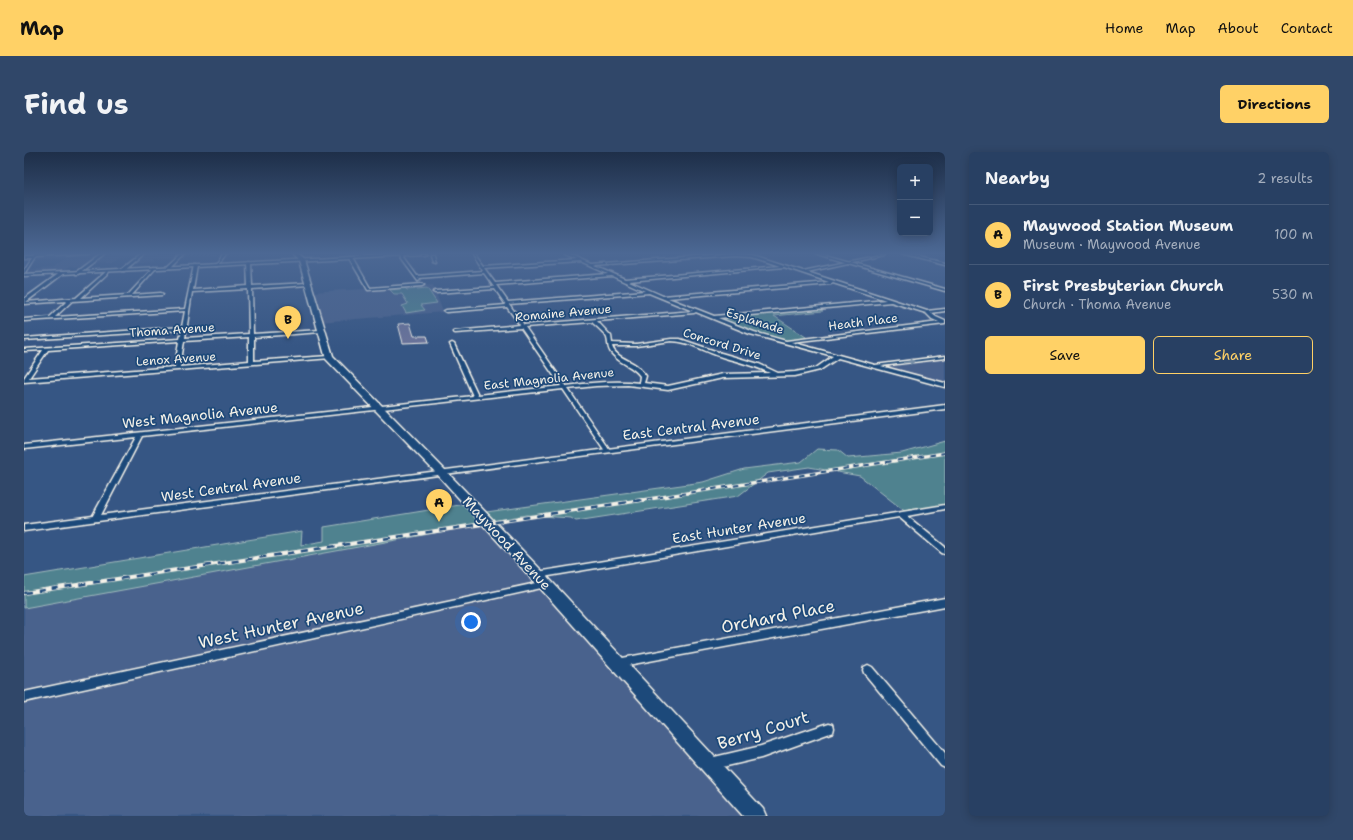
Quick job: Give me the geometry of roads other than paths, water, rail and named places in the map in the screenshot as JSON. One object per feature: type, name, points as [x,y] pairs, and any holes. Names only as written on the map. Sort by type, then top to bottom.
[{"type":"main road","name":"Maywood Avenue","points":[[308,285],[329,358],[441,472],[756,816]]},
{"type":"street","points":[[24,302],[46,285]]},
{"type":"street","points":[[77,300],[93,285]]},
{"type":"street","points":[[129,296],[139,285]]},
{"type":"street","points":[[177,369],[192,285]]},
{"type":"street","points":[[191,291],[289,285]]},
{"type":"street","points":[[367,285],[369,288],[422,285]]},
{"type":"street","points":[[435,292],[507,285]]},
{"type":"street","name":"Esplanade","points":[[635,285],[697,312],[752,333],[945,385]]},
{"type":"street","points":[[663,298],[803,285]]},
{"type":"street","points":[[844,285],[927,312],[934,318],[945,323]]},
{"type":"street","points":[[928,285],[945,290]]},
{"type":"street","points":[[496,286],[607,450]]},
{"type":"street","points":[[250,287],[252,363]]},
{"type":"street","points":[[446,311],[650,292]]},
{"type":"street","points":[[24,302],[161,294]]},
{"type":"street","points":[[50,319],[71,300]]},
{"type":"street","points":[[713,317],[892,301]]},
{"type":"street","points":[[24,320],[187,310]]},
{"type":"street","points":[[927,312],[945,310]]},
{"type":"street","name":"Romaine Avenue","points":[[455,332],[697,312]]},
{"type":"street","points":[[932,324],[935,322],[934,318]]},
{"type":"street","points":[[593,320],[609,337],[610,348],[615,355],[635,367],[641,373],[641,385]]},
{"type":"street","name":"Heath Place","points":[[783,341],[945,323]]},
{"type":"street","points":[[24,339],[184,328]]},
{"type":"street","name":"Thoma Avenue","points":[[24,350],[321,330]]},
{"type":"street","name":"Concord Drive","points":[[610,344],[647,344],[670,340],[680,340],[718,354],[758,365],[778,376]]},
{"type":"street","points":[[452,344],[476,397]]},
{"type":"street","points":[[24,380],[46,349]]},
{"type":"street","name":"East Magnolia Avenue","points":[[378,408],[607,383],[668,388],[718,377],[778,376],[818,369],[837,356]]},
{"type":"street","points":[[873,366],[945,357]]},
{"type":"street","name":"Lenox Avenue","points":[[24,380],[329,358]]},
{"type":"street","name":"East Central Avenue","points":[[441,472],[945,407]]},
{"type":"street","name":"West Magnolia Avenue","points":[[24,447],[378,408]]},
{"type":"street","points":[[95,519],[140,434]]},
{"type":"street","name":"West Central Avenue","points":[[24,528],[441,472]]},
{"type":"street","name":"East Hunter Avenue","points":[[541,580],[945,507]]},
{"type":"street","points":[[900,514],[945,551]]},
{"type":"street","name":"West Hunter Avenue","points":[[24,697],[541,580]]},
{"type":"street","name":"Orchard Place","points":[[616,663],[945,602]]},
{"type":"street","points":[[868,670],[945,762]]},
{"type":"street","name":"Berry Court","points":[[708,765],[761,752],[828,728]]},
{"type":"railway","points":[[636,501],[945,453]]},
{"type":"railway","points":[[24,593],[642,500]]},
{"type":"place","name":"First Presbyterian Church","points":[[288,339]]},
{"type":"place","name":"Maywood Station Museum","points":[[439,522]]}]
